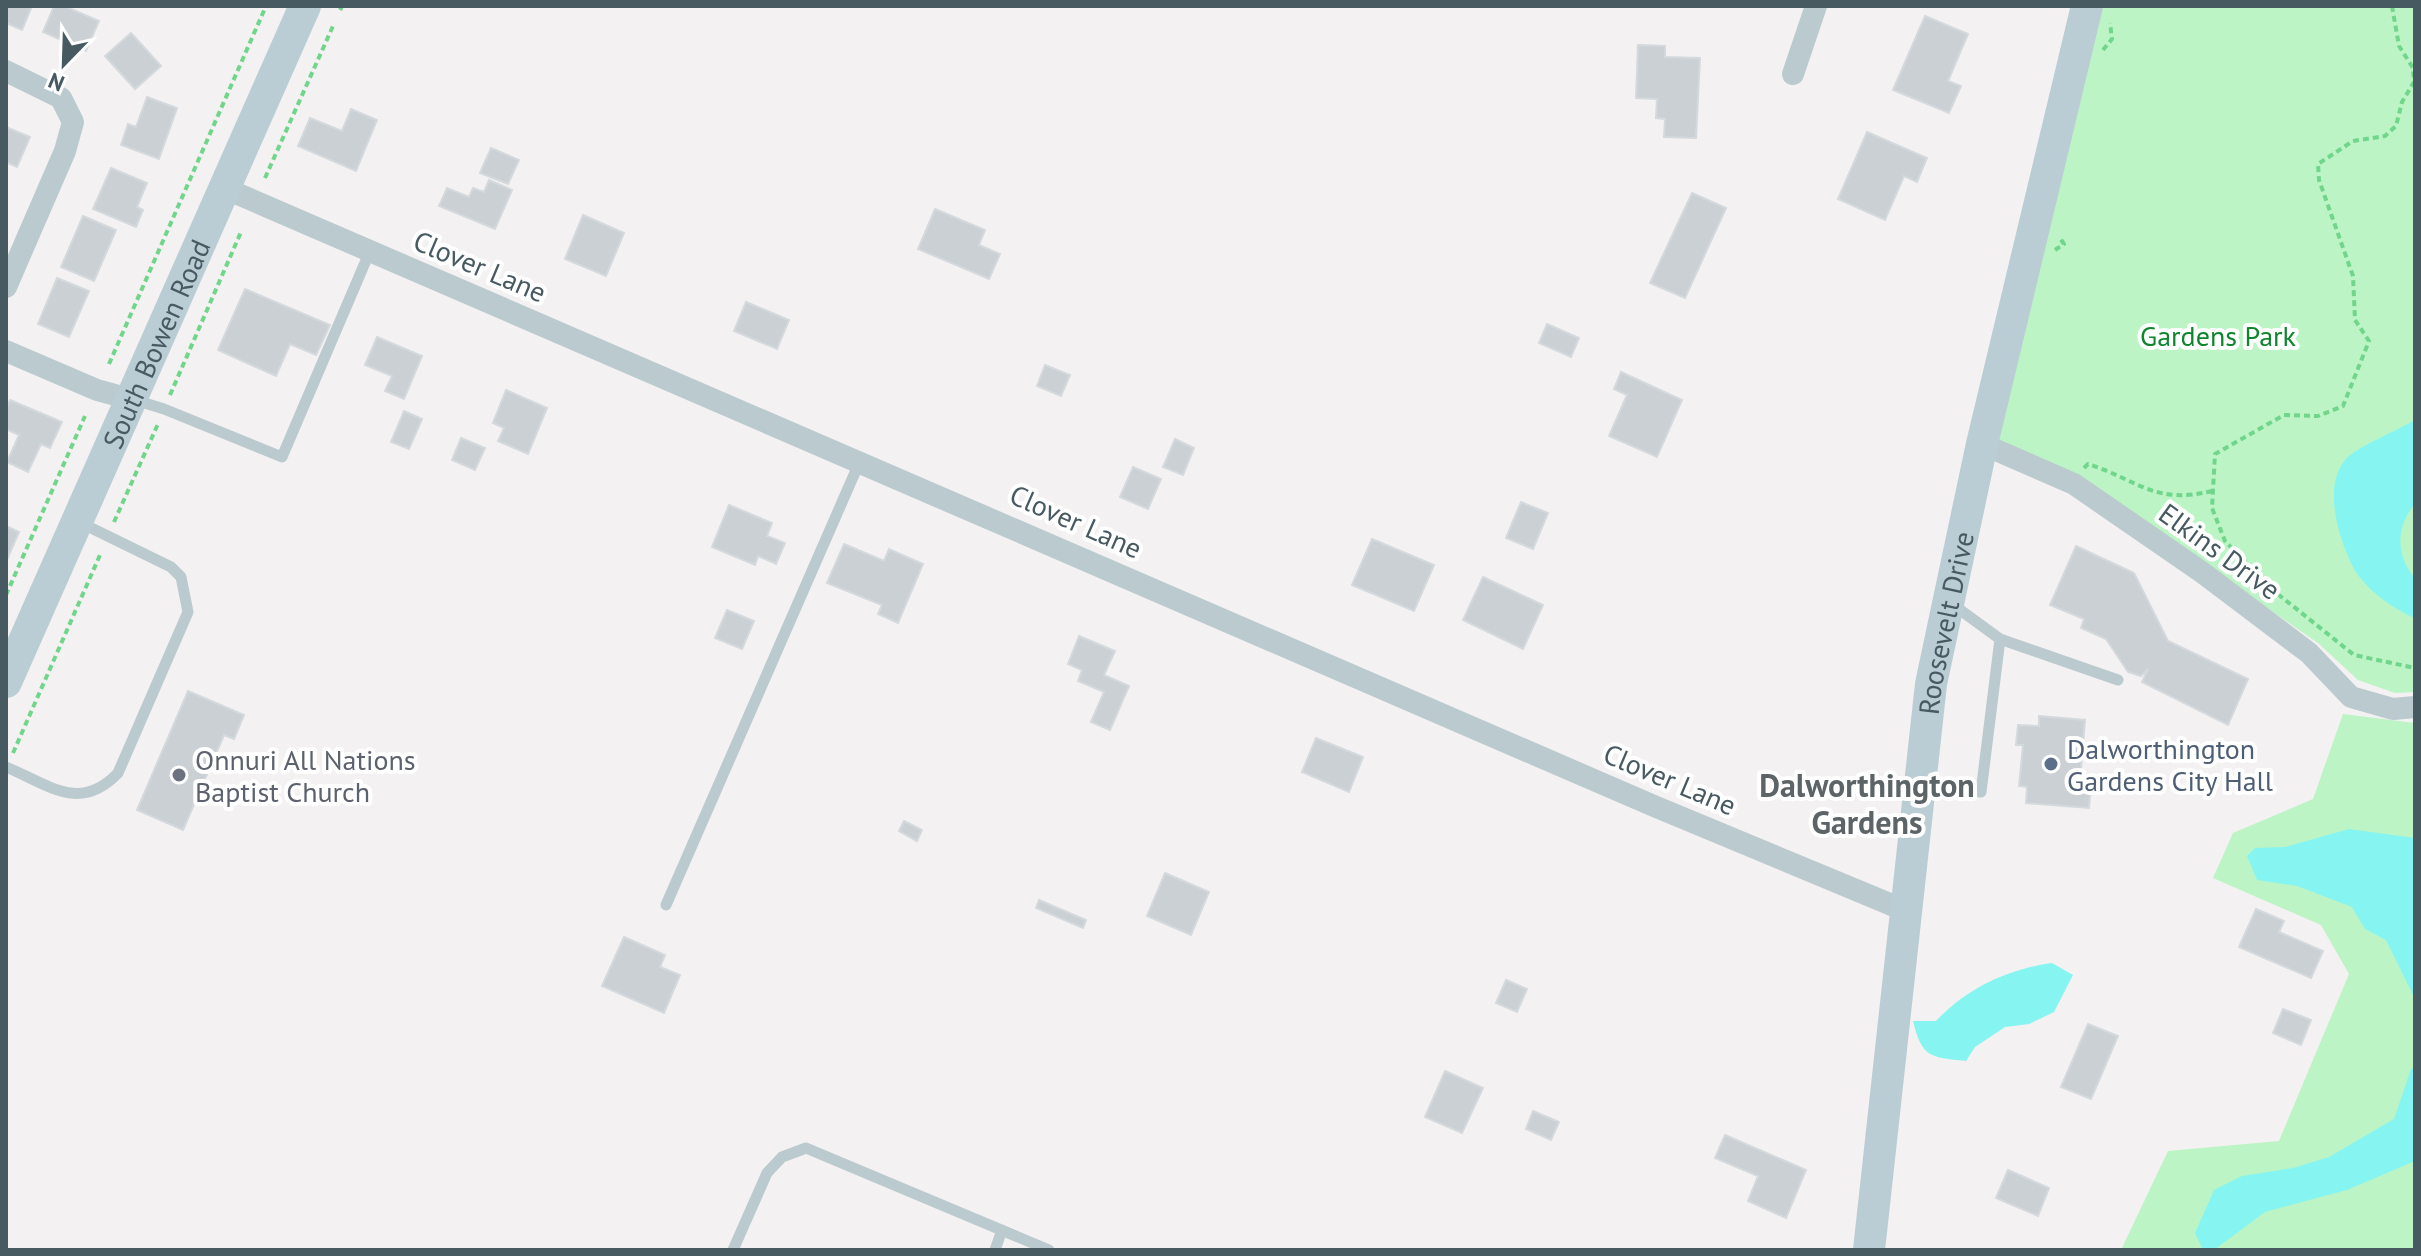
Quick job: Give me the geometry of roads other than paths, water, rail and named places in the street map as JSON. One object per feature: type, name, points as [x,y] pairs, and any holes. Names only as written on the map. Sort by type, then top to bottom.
[{"type":"street","name":"South Bowen Road","points":[[6,682],[16,631],[77,521],[305,6]]},
{"type":"street","points":[[1793,74],[1816,6]]},
{"type":"street","name":"Roosevelt Drive","points":[[1869,1250],[1931,684],[1982,444],[2087,6]]},
{"type":"street","points":[[6,71],[61,98],[73,122],[65,151],[6,287]]},
{"type":"street","name":"Clover Lane","points":[[224,188],[860,460],[1654,806],[1904,910]]},
{"type":"street","points":[[6,351],[97,390],[130,399]]},
{"type":"street","name":"Elkins Drive","points":[[1982,444],[2074,484],[2152,537],[2309,653],[2351,697],[2393,709],[2415,707]]},
{"type":"lane","points":[[130,399],[164,409],[282,457],[370,251]]},
{"type":"lane","points":[[666,905],[860,460]]},
{"type":"lane","points":[[6,767],[76,796],[92,794],[108,784],[118,773],[188,612],[181,577],[171,567],[77,521]]},
{"type":"lane","points":[[1948,601],[2000,639],[2118,680]]},
{"type":"lane","points":[[1918,787],[1981,792],[2000,639]]},
{"type":"lane","points":[[733,1250],[767,1173],[782,1157],[806,1148],[1049,1250]]},
{"type":"lane","points":[[995,1250],[1002,1230]]},
{"type":"water","points":[[2415,420],[2415,504],[2404,522],[2400,541],[2404,560],[2415,578],[2415,618],[2380,597],[2358,575],[2342,542],[2334,495],[2340,467],[2349,456]]},
{"type":"water","points":[[2349,829],[2415,838],[2415,999],[2386,940],[2365,929],[2352,907],[2297,886],[2257,880],[2247,856],[2255,848],[2285,847]]},
{"type":"water","points":[[2052,963],[2073,975],[2054,1012],[2029,1024],[2005,1027],[1975,1047],[1966,1061],[1936,1056],[1924,1049],[1913,1021],[1936,1021],[1961,999],[1989,982],[2020,970]]},
{"type":"water","points":[[2415,1067],[2415,1161],[2347,1190],[2265,1212],[2214,1250],[2203,1250],[2195,1233],[2214,1190],[2242,1176],[2293,1168],[2329,1157],[2394,1119],[2411,1069]]},
{"type":"place","name":"Dalworthington Gardens City Hall","points":[[2051,764]]},
{"type":"place","name":"Onnuri All Nations Baptist Church","points":[[179,775]]},
{"type":"district","name":"Dalworthington Gardens","points":[[1867,804]]},
{"type":"park label","name":"Gardens Park","points":[[2218,335]]}]
